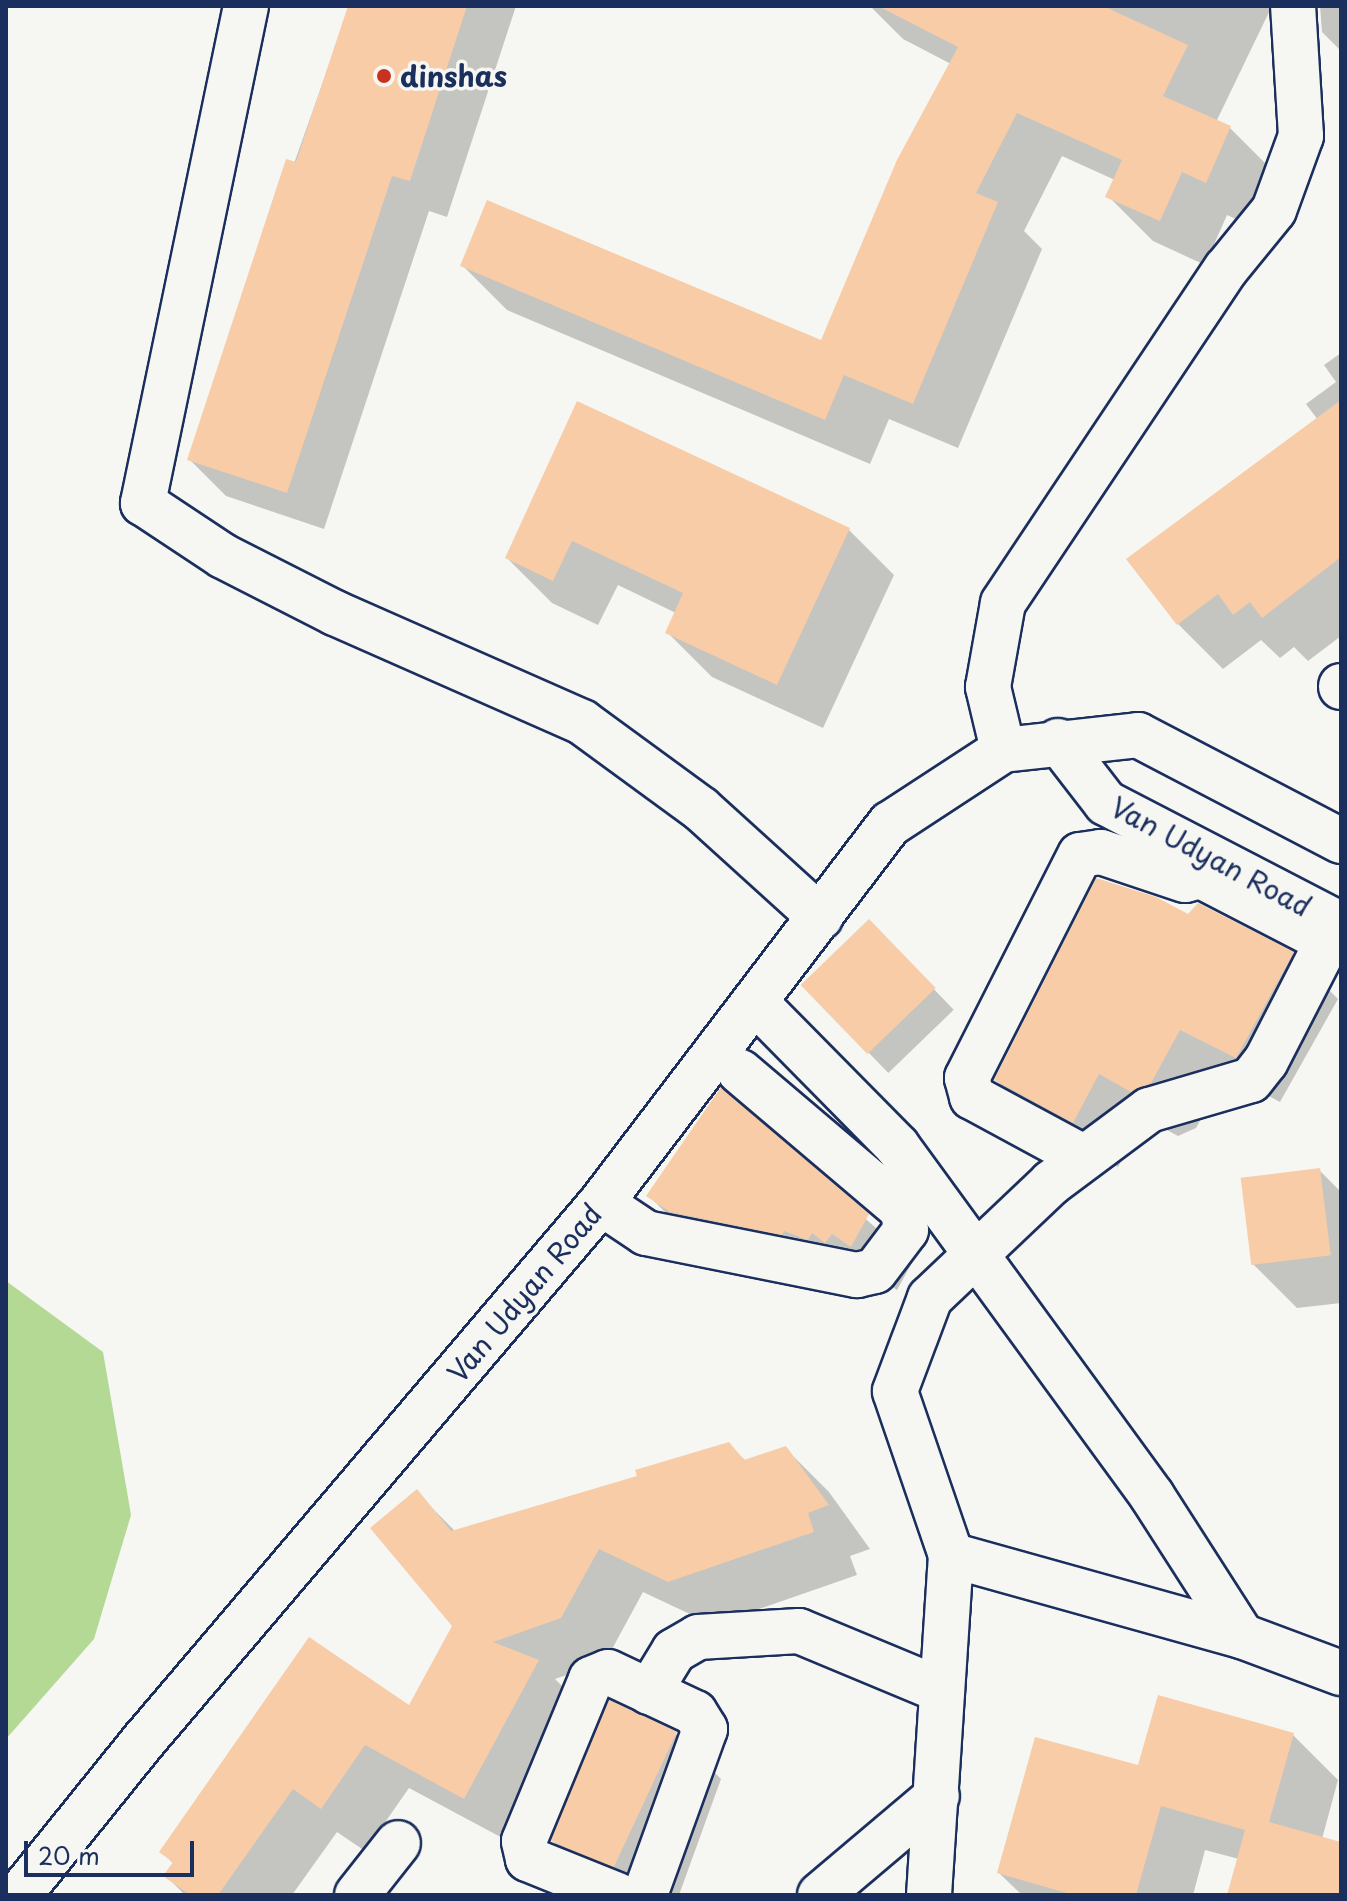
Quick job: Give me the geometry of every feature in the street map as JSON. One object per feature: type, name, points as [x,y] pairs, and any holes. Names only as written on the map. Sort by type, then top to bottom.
[{"type":"street","points":[[246,6],[143,503],[223,556],[321,606],[582,722],[701,809],[820,917]]},
{"type":"street","points":[[1003,750],[988,687],[1003,603],[1226,269],[1274,210],[1301,136],[1293,6]]},
{"type":"street","name":"Van Udyan Road","points":[[19,1895],[145,1739],[601,1203],[890,824],[1003,750],[1058,741],[1138,735],[1341,841]]},
{"type":"street","name":"Van Udyan Road","points":[[1058,741],[1106,803],[1341,925]]},
{"type":"street","points":[[929,1895],[951,1555],[895,1391],[930,1298],[1083,1157],[1149,1110],[1251,1080],[1266,1061],[1322,952],[1315,935],[1201,876],[1185,880],[1101,852],[1080,855],[967,1078],[972,1097],[1083,1157]]},
{"type":"street","points":[[756,1003],[834,1078],[897,1146],[1152,1496],[1242,1636]]},
{"type":"street","points":[[601,1203],[646,1233],[857,1275],[875,1271],[906,1230],[903,1210],[740,1072]]},
{"type":"street","points":[[794,1118],[834,1078]]},
{"type":"street","points":[[864,1178],[897,1146]]},
{"type":"street","points":[[951,1555],[1242,1636],[1341,1673]]},
{"type":"street","points":[[649,1692],[674,1651],[698,1637],[799,1631],[941,1690]]},
{"type":"street","points":[[617,1895],[528,1859],[524,1841],[591,1679],[608,1672],[695,1713],[705,1729],[645,1895]]},
{"type":"street","points":[[820,1895],[937,1796]]},
{"type":"street","points":[[357,1895],[398,1843]]},
{"type":"green space","points":[[6,1281],[103,1352],[131,1515],[94,1639],[6,1739]]},
{"type":"building","points":[[348,6],[467,6],[410,181],[392,176],[287,493],[187,460],[286,159],[296,162]]},
{"type":"building","points":[[878,6],[1103,6],[1188,45],[1163,96],[1231,126],[1206,183],[1182,172],[1160,221],[1105,197],[1122,160],[1017,113],[976,193],[998,202],[913,404],[844,375],[825,420],[460,266],[487,200],[821,340],[897,160],[958,47]]},
{"type":"building","points":[[1341,400],[1341,557],[1262,618],[1250,602],[1233,615],[1218,594],[1177,625],[1126,559]]},
{"type":"building","points":[[577,401],[850,528],[777,685],[665,633],[683,593],[572,541],[553,581],[505,558]]},
{"type":"building","points":[[1096,878],[1156,897],[1188,914],[1198,903],[1294,952],[1236,1058],[1180,1030],[1151,1083],[1131,1092],[1099,1074],[1073,1123],[994,1080]]},
{"type":"building","points":[[869,919],[936,988],[867,1054],[801,985]]},
{"type":"building","points":[[721,1087],[869,1214],[851,1247],[832,1234],[825,1243],[812,1233],[808,1240],[784,1231],[782,1235],[670,1212],[646,1196]]},
{"type":"building","points":[[1320,1168],[1331,1255],[1251,1265],[1241,1178]]},
{"type":"building","points":[[729,1442],[744,1460],[786,1446],[829,1505],[808,1513],[814,1532],[668,1582],[599,1549],[561,1618],[493,1642],[539,1660],[464,1799],[365,1745],[321,1809],[293,1789],[218,1895],[190,1895],[163,1876],[173,1862],[159,1852],[309,1637],[409,1705],[452,1626],[370,1528],[417,1489],[451,1531],[637,1476],[635,1470]]},
{"type":"building","points":[[1158,1695],[1294,1733],[1269,1822],[1341,1842],[1341,1895],[1227,1895],[1245,1830],[1161,1806],[1136,1895],[1074,1895],[997,1873],[1035,1737],[1138,1765]]},
{"type":"building","points":[[609,1700],[677,1732],[613,1869],[545,1838]]},
{"type":"place","name":"dinshas","points":[[384,76]]}]
